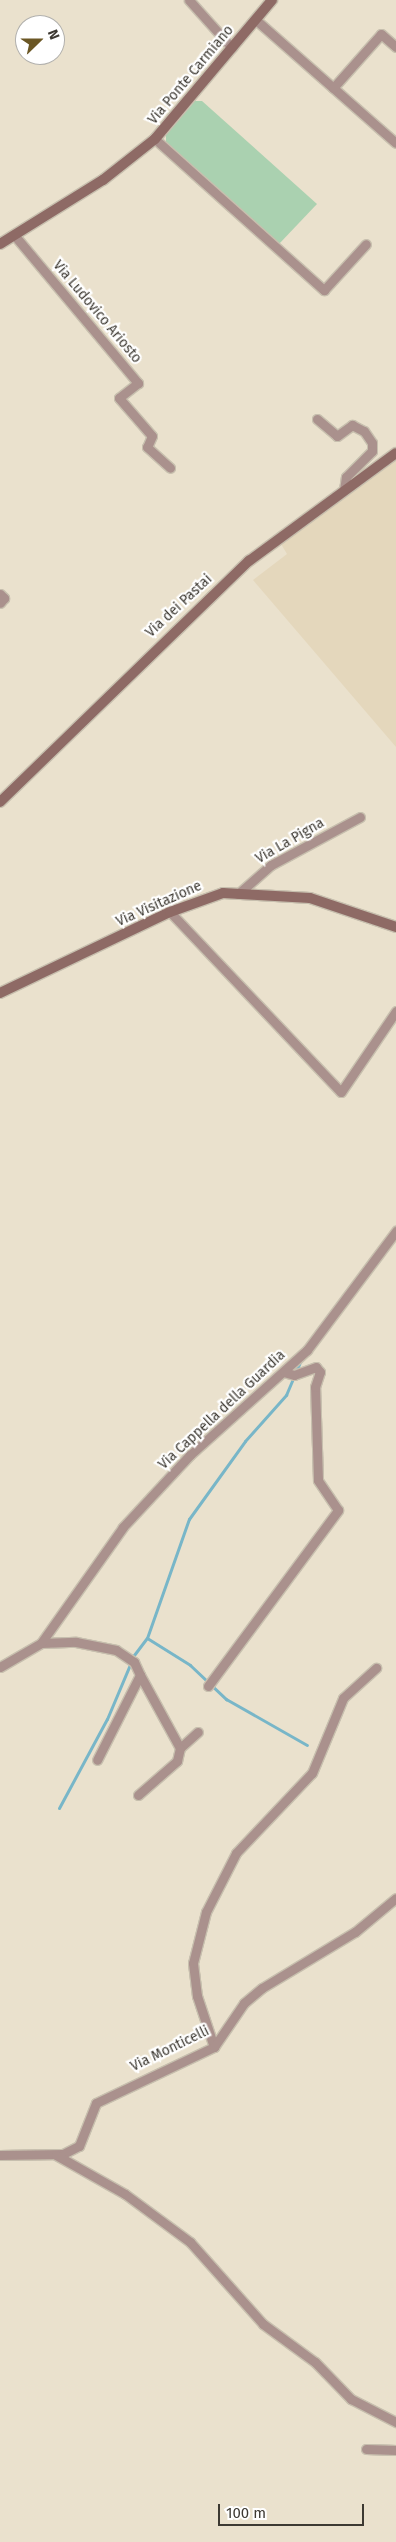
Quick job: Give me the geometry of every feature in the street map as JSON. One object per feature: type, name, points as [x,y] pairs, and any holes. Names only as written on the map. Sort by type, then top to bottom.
[{"type":"street","points":[[190,0],[232,48]]},
{"type":"street","name":"Via Ponte Carmiano","points":[[0,244],[103,180],[155,139],[272,0]]},
{"type":"street","points":[[256,20],[396,143]]},
{"type":"street","points":[[333,88],[381,34],[396,47]]},
{"type":"street","points":[[155,139],[324,290],[366,244]]},
{"type":"street","name":"Via Ludovico Ariosto","points":[[15,236],[138,382],[119,398],[152,436],[147,447],[170,468]]},
{"type":"street","points":[[317,419],[337,436],[352,426],[364,431],[372,443],[372,451],[346,477],[344,489]]},
{"type":"street","name":"Via dei Pastai","points":[[0,802],[206,599],[344,489],[396,453]]},
{"type":"street","points":[[0,594],[4,598],[0,603]]},
{"type":"street","name":"Via La Pigna","points":[[238,894],[271,865],[360,817]]},
{"type":"street","name":"Via Visitazione","points":[[0,993],[170,912],[223,893],[310,898],[396,927]]},
{"type":"street","points":[[170,912],[341,1092],[396,1011]]},
{"type":"street","name":"Via Cappella della Guardia","points":[[0,1667],[42,1643],[123,1527],[190,1455],[307,1350],[396,1231]]},
{"type":"street","points":[[208,1686],[338,1510],[318,1480],[314,1388],[320,1372],[316,1367],[297,1374],[284,1372]]},
{"type":"street","points":[[42,1643],[76,1642],[116,1650],[132,1660],[180,1748]]},
{"type":"street","points":[[214,2046],[197,1996],[192,1963],[206,1912],[236,1853],[312,1773],[343,1698],[376,1668]]},
{"type":"street","points":[[97,1760],[140,1675]]},
{"type":"street","points":[[138,1795],[177,1761],[180,1748],[198,1732]]},
{"type":"street","name":"Via Monticelli","points":[[0,2155],[56,2155],[79,2146],[96,2103],[107,2094],[214,2046],[244,2003],[262,1988],[355,1932],[396,1898]]},
{"type":"street","points":[[56,2155],[125,2194],[190,2242],[263,2324],[315,2362],[351,2399],[396,2422]]},
{"type":"street","points":[[366,2449],[396,2450]]},
{"type":"shaded area","points":[[396,459],[396,747],[253,580],[287,554],[281,544]]},
{"type":"green space","points":[[195,101],[202,101],[317,204],[279,244],[166,142],[166,134]]},
{"type":"waterway","points":[[59,1808],[107,1719],[134,1655],[147,1638],[189,1519],[245,1441],[286,1395],[301,1360]]},
{"type":"waterway","points":[[147,1638],[190,1665],[226,1699],[307,1745]]}]
